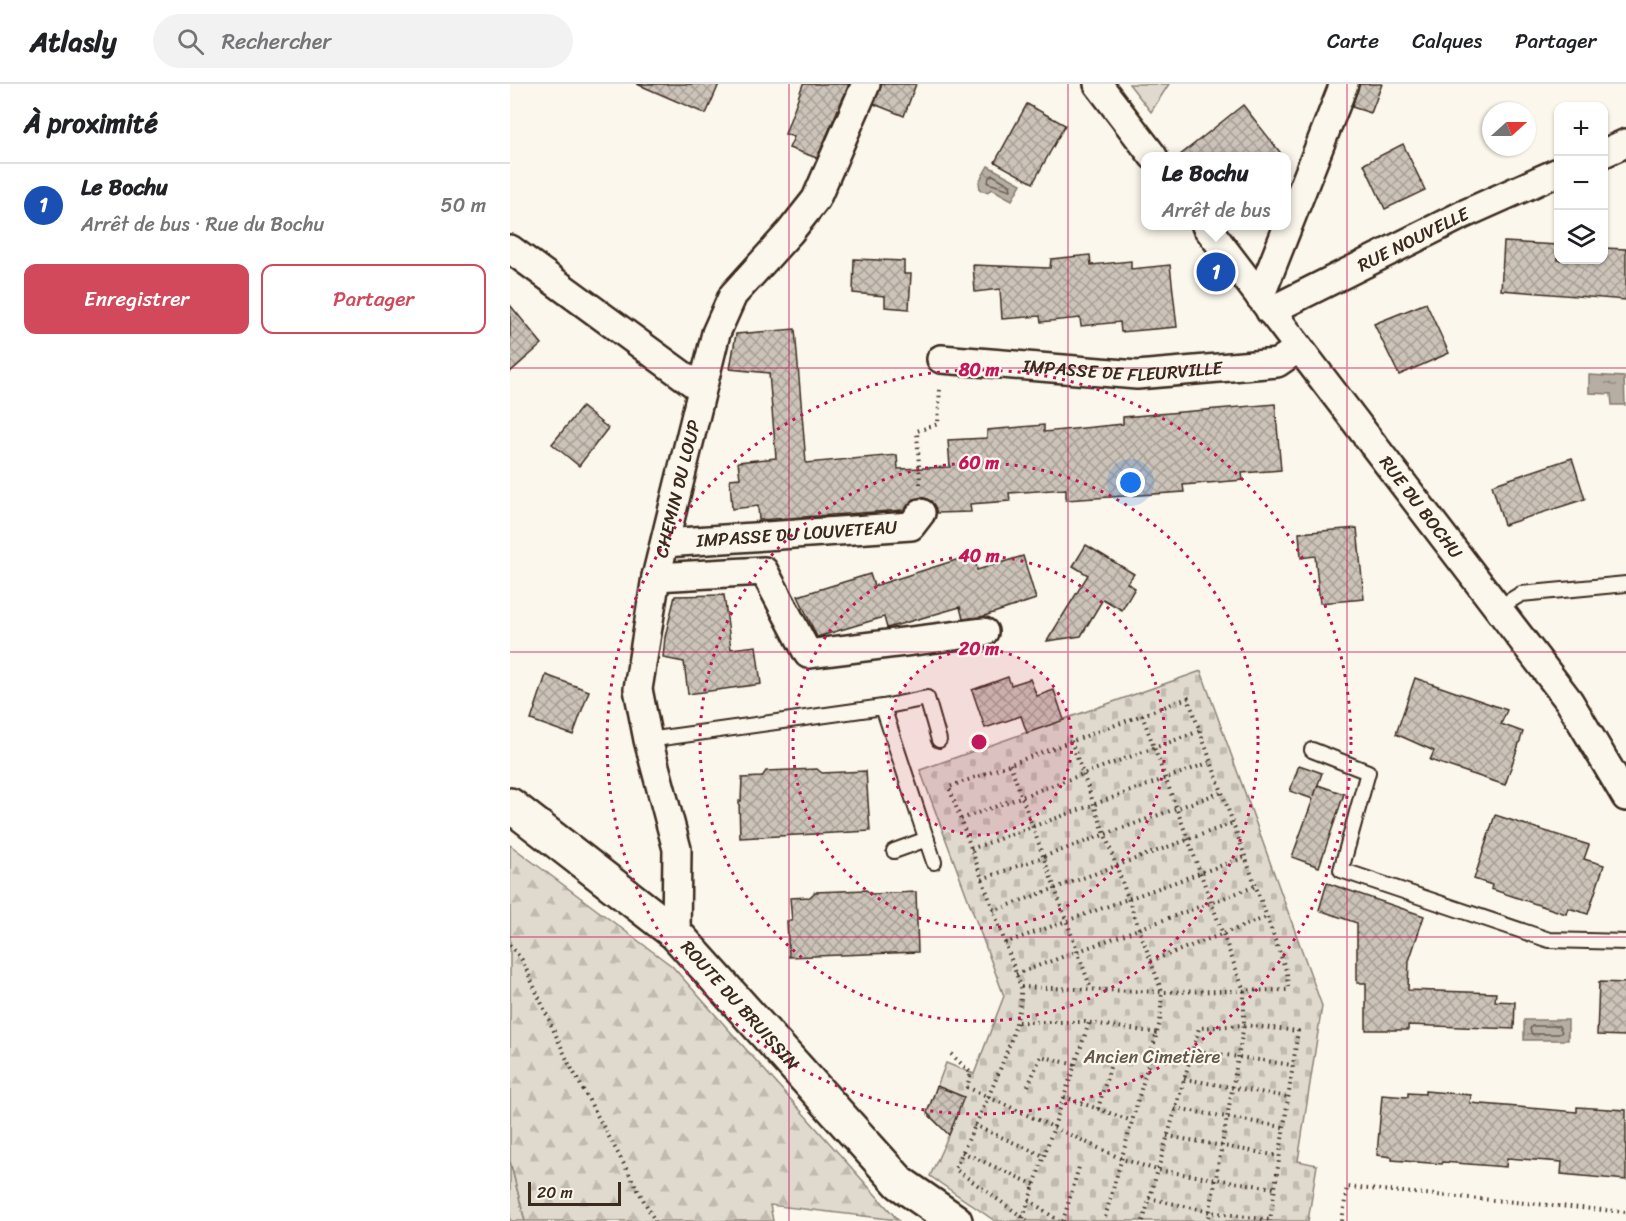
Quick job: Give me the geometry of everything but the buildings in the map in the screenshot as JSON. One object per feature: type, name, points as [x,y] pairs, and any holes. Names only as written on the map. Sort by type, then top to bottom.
[{"type":"street","name":"CHEMIN DU LOUP","points":[[676,934],[677,849],[648,740],[638,689],[656,577],[700,388],[716,333],[733,295],[790,232],[816,199],[866,84]]},
{"type":"street","points":[[1098,84],[1150,152]]},
{"type":"street","points":[[1265,304],[1344,84]]},
{"type":"street","points":[[1608,151],[1626,143]]},
{"type":"street","name":"RUE NOUVELLE","points":[[1265,304],[1554,174]]},
{"type":"street","name":"RUE DU BOCHU","points":[[1210,230],[1569,701],[1626,797]]},
{"type":"street","points":[[510,249],[700,388]]},
{"type":"street","name":"IMPASSE DE FLEURVILLE","points":[[941,359],[1137,375],[1277,363],[1299,348]]},
{"type":"street","name":"IMPASSE DU LOUVETEAU","points":[[665,543],[911,526],[921,513]]},
{"type":"street","points":[[656,577],[764,571],[808,654],[984,632]]},
{"type":"street","name":"ROUTE DU BRUISSIN","points":[[510,805],[676,934],[900,1183],[955,1221]]},
{"type":"lane","points":[[1498,608],[1521,594],[1626,584]]},
{"type":"lane","points":[[648,740],[883,707],[927,698],[939,740]]},
{"type":"lane","points":[[883,707],[934,862]]},
{"type":"lane","points":[[1312,750],[1368,772],[1341,870],[1550,940],[1626,942]]},
{"type":"lane","points":[[894,851],[927,839]]},
{"type":"path","points":[[921,513],[917,430],[938,424],[941,359]]},
{"type":"path","points":[[1021,987],[1162,992],[1288,990],[1287,973],[1188,698],[949,787],[1021,987],[1022,1005],[987,1096],[955,1169],[1028,1221]]},
{"type":"path","points":[[1142,715],[1244,991],[1244,1025],[1208,1221]]},
{"type":"path","points":[[961,819],[1200,731]]},
{"type":"path","points":[[1071,741],[1162,992],[1157,1032],[1104,1221]]},
{"type":"path","points":[[971,849],[1211,762]]},
{"type":"path","points":[[1010,764],[1092,990]]},
{"type":"path","points":[[982,879],[1222,792]]},
{"type":"path","points":[[993,910],[1233,823]]},
{"type":"path","points":[[1005,943],[1245,857]]},
{"type":"path","points":[[1016,974],[1256,886]]},
{"type":"path","points":[[1151,961],[1267,917]]},
{"type":"path","points":[[510,945],[522,960],[568,1062],[655,1221]]},
{"type":"path","points":[[1017,1022],[1089,1023],[1157,1032]]},
{"type":"path","points":[[1023,1218],[1089,1023]]},
{"type":"path","points":[[1143,1221],[1149,1198],[1157,1170],[1199,1028],[1244,1025],[1298,1031],[1270,1220],[1210,1212],[1149,1198]]},
{"type":"path","points":[[1192,1050],[1292,1065]]},
{"type":"path","points":[[1098,1109],[1114,1053]]},
{"type":"path","points":[[951,1054],[971,1073],[967,1087],[1122,1159],[1157,1170],[1274,1188]]},
{"type":"path","points":[[1028,1086],[1041,1056],[1075,1065]]},
{"type":"path","points":[[1184,1078],[1288,1096]]},
{"type":"path","points":[[1064,1097],[1132,1121]]},
{"type":"path","points":[[1175,1108],[1283,1127]]},
{"type":"path","points":[[974,1125],[1044,1156]]},
{"type":"path","points":[[1167,1136],[1279,1156]]},
{"type":"path","points":[[962,1152],[1035,1185]]},
{"type":"path","points":[[1029,1200],[1061,1221],[1079,1167]]},
{"type":"path","points":[[1342,1221],[1347,1187],[1626,1212]]},
{"type":"green space","points":[[1129,84],[1169,84],[1151,112]]},
{"type":"green space","name":"Ancien Cimetière","points":[[1201,671],[1322,1006],[1298,1161],[1317,1165],[1308,1221],[995,1221],[930,1176],[951,1130],[939,1125],[927,1113],[946,1063],[974,1074],[1004,996],[920,770]]},
{"type":"green space","points":[[510,845],[672,966],[898,1220],[770,1205],[773,1221],[525,1221],[510,1161]]},
{"type":"green space","points":[[510,1161],[525,1221],[510,1221]]},
{"type":"water","points":[[988,166],[1021,184],[1012,200],[992,189],[987,192],[980,190],[979,182]]},
{"type":"water","points":[[1589,375],[1624,377],[1625,405],[1612,405],[1611,394],[1589,393]]},
{"type":"water","points":[[1524,1020],[1568,1020],[1568,1040],[1524,1040]]},
{"type":"place","name":"Le Bochu","points":[[1216,272]]}]
